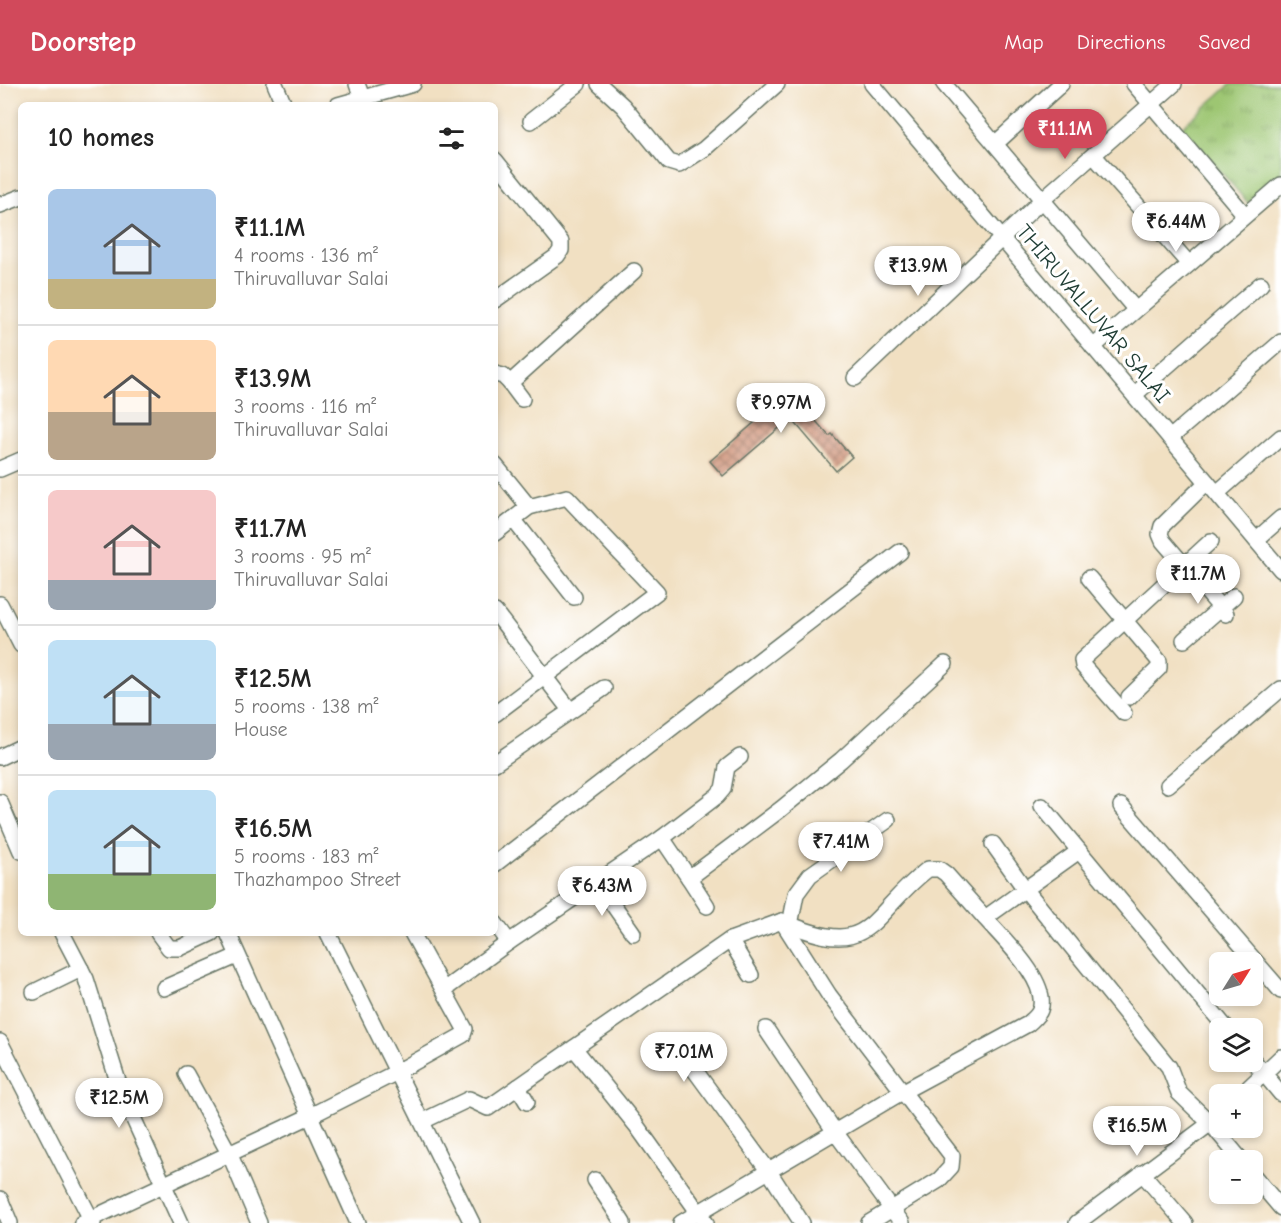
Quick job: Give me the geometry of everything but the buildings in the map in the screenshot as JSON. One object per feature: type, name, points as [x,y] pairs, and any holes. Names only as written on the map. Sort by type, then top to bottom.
[{"type":"street","points":[[275,84],[283,102]]},
{"type":"street","points":[[357,84],[363,100]]},
{"type":"street","points":[[353,102],[413,84]]},
{"type":"street","points":[[531,121],[578,84]]},
{"type":"street","points":[[599,84],[623,106],[669,162],[679,165],[704,149],[777,84]]},
{"type":"street","name":"THIRUVALLUVAR SALAI","points":[[872,84],[1281,570]]},
{"type":"street","points":[[994,144],[1061,84]]},
{"type":"street","points":[[1134,84],[1245,215]]},
{"type":"street","points":[[855,378],[1004,240],[1042,200],[1095,157],[1174,84]]},
{"type":"street","points":[[951,86],[994,144],[1135,309]]},
{"type":"street","points":[[1095,157],[1189,264]]},
{"type":"street","points":[[498,164],[561,242],[561,250],[557,256],[498,298]]},
{"type":"street","points":[[1093,346],[1281,185]]},
{"type":"street","points":[[0,205],[18,201]]},
{"type":"street","points":[[510,383],[634,271]]},
{"type":"street","points":[[1134,395],[1261,284]]},
{"type":"street","points":[[1170,438],[1281,342]]},
{"type":"street","points":[[498,375],[503,376],[510,383],[522,399]]},
{"type":"street","points":[[1223,611],[1163,541],[1160,534],[1162,525],[1281,437]]},
{"type":"street","points":[[0,469],[18,461]]},
{"type":"street","points":[[498,469],[529,507]]},
{"type":"street","points":[[498,531],[529,507],[567,496],[657,592],[498,712]]},
{"type":"street","points":[[1256,540],[1281,518]]},
{"type":"street","points":[[513,519],[573,597]]},
{"type":"street","points":[[1124,713],[1083,666],[1082,660],[1211,540]]},
{"type":"street","points":[[498,862],[900,552]]},
{"type":"street","points":[[1089,578],[1159,661],[1159,668],[1129,697]]},
{"type":"street","points":[[1184,640],[1223,611],[1234,596]]},
{"type":"street","points":[[0,604],[18,639]]},
{"type":"street","points":[[498,616],[570,710]]},
{"type":"street","points":[[689,878],[815,781],[945,664]]},
{"type":"street","points":[[498,761],[604,688]]},
{"type":"street","points":[[1168,785],[1281,689]]},
{"type":"street","points":[[0,757],[18,748]]},
{"type":"street","points":[[445,989],[509,942],[662,838],[717,796],[723,789],[727,767],[740,757]]},
{"type":"street","points":[[0,802],[18,844]]},
{"type":"street","points":[[1041,806],[1218,1018]]},
{"type":"street","points":[[1121,806],[1281,991]]},
{"type":"street","points":[[869,1223],[939,1180],[951,1167],[952,1156],[829,995],[786,923],[796,894],[810,875],[888,820]]},
{"type":"street","points":[[662,838],[707,906]]},
{"type":"street","points":[[993,844],[1025,889],[1169,1067],[1179,1093],[1209,1116]]},
{"type":"street","points":[[985,918],[1079,850]]},
{"type":"street","points":[[423,1121],[469,1099],[488,1108],[730,940],[786,923],[808,933],[839,939],[859,933],[875,922],[928,869],[939,869],[946,874],[1035,977],[1042,998],[1040,1012],[1028,1024],[902,1092],[835,1132],[702,1218],[681,1223]]},
{"type":"street","points":[[598,882],[633,933]]},
{"type":"street","points":[[498,927],[509,942]]},
{"type":"street","points":[[64,936],[81,969],[121,1090],[165,1182],[181,1223]]},
{"type":"street","points":[[160,936],[169,948],[180,948],[206,936]]},
{"type":"street","points":[[229,936],[358,1223]]},
{"type":"street","points":[[329,936],[395,1073],[423,1121],[472,1223]]},
{"type":"street","points":[[0,1042],[89,1222],[165,1182],[230,1155],[310,1116],[463,1035],[465,1029],[414,936]]},
{"type":"street","points":[[730,940],[751,975]]},
{"type":"street","points":[[164,988],[237,956]]},
{"type":"street","points":[[34,992],[81,969]]},
{"type":"street","points":[[766,1029],[835,1132],[902,1223]]},
{"type":"street","points":[[574,1048],[636,1125],[702,1218]]},
{"type":"street","points":[[1252,1084],[1281,1057]]},
{"type":"street","points":[[688,1061],[770,1173],[802,1223]]},
{"type":"street","points":[[1264,1073],[1281,1094]]},
{"type":"street","points":[[186,1074],[230,1155],[259,1223]]},
{"type":"street","points":[[519,1087],[527,1102]]},
{"type":"street","points":[[1085,1221],[1142,1173],[1209,1124]]},
{"type":"street","points":[[1142,1173],[1185,1223]]},
{"type":"street","points":[[595,1180],[624,1223]]},
{"type":"street","points":[[1263,1187],[1281,1208]]},
{"type":"street","points":[[0,1199],[10,1223]]},
{"type":"green space","points":[[1231,84],[1281,84],[1281,175],[1248,203],[1182,127]]}]
